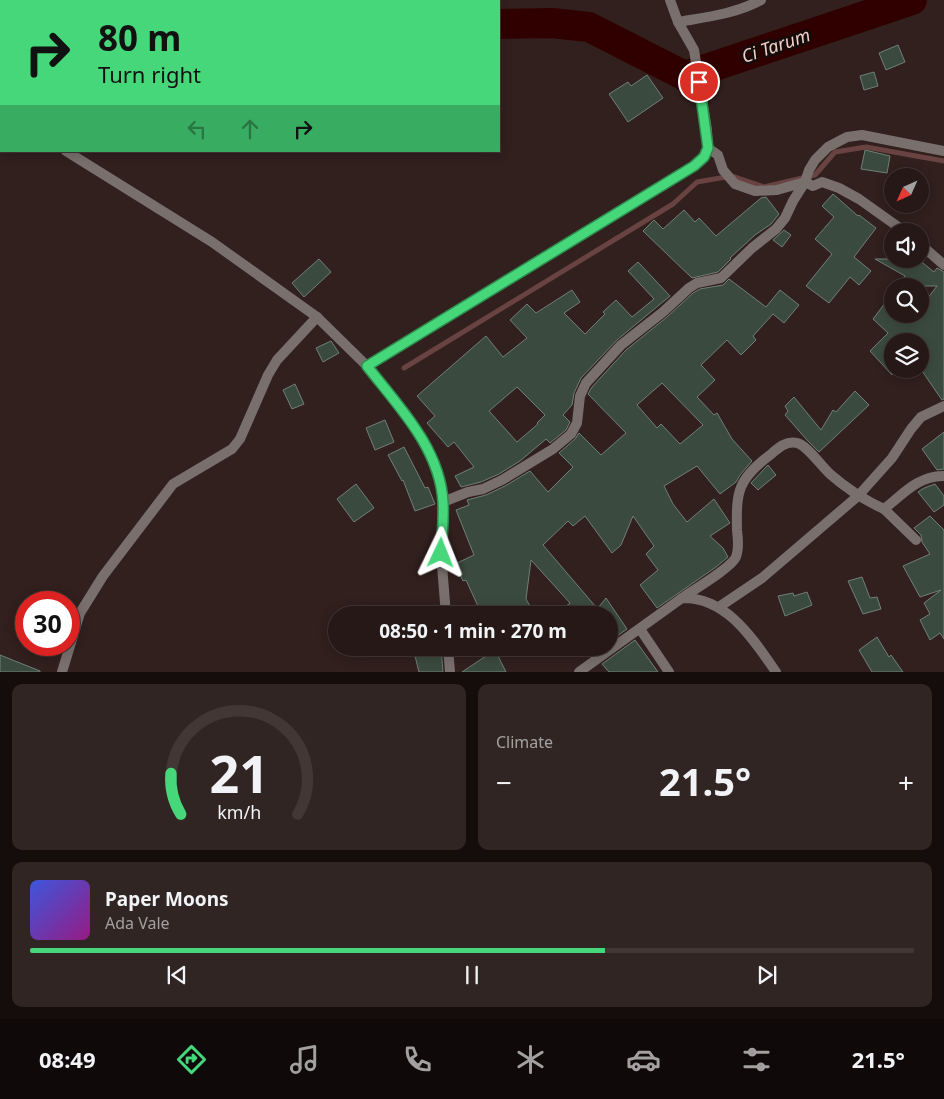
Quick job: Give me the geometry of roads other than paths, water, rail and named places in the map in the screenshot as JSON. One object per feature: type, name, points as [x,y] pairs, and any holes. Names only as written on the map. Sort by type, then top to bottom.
[{"type":"street","points":[[367,366],[694,166],[704,157],[708,148],[707,130],[694,50],[678,22],[670,0]]},
{"type":"street","points":[[678,22],[746,9],[761,0]]},
{"type":"street","points":[[443,502],[502,480],[553,449],[571,434],[577,424],[580,396],[584,388],[621,345],[663,312],[689,288],[698,283],[719,279],[727,274],[747,253],[781,224],[821,153],[835,142],[847,137],[868,136],[944,151]]},
{"type":"street","points":[[708,148],[718,155],[723,170],[735,184],[755,192],[777,190],[806,179]]},
{"type":"street","points":[[68,152],[212,242],[317,317],[367,366],[408,417],[430,454],[440,482],[443,502],[441,553],[445,606]]},
{"type":"street","points":[[806,179],[813,186],[822,182],[839,188],[860,199],[893,223]]},
{"type":"street","points":[[929,252],[944,265]]},
{"type":"street","points":[[62,672],[80,613],[102,576],[173,484],[232,449],[240,439],[268,375],[278,360],[317,317]]},
{"type":"street","points":[[719,607],[762,578],[858,496],[892,458],[921,417],[944,406]]},
{"type":"street","points":[[580,672],[717,574],[736,557],[738,498],[743,481],[758,464],[782,446],[791,442],[800,444],[828,473],[858,496],[884,510],[916,540]]},
{"type":"street","points":[[884,510],[917,482],[931,476],[944,476]]},
{"type":"street","points":[[682,598],[706,601],[719,607],[734,619],[755,643],[776,672]]},
{"type":"street","points":[[640,629],[668,672]]},
{"type":"street","points":[[449,656],[450,672]]},
{"type":"waterway","name":"Ci Tarum","points":[[500,24],[552,23],[589,27],[685,76],[912,0]]},
{"type":"waterway","points":[[404,368],[673,204],[697,182],[732,176],[764,187],[815,175],[835,152],[866,147],[944,161]]}]
